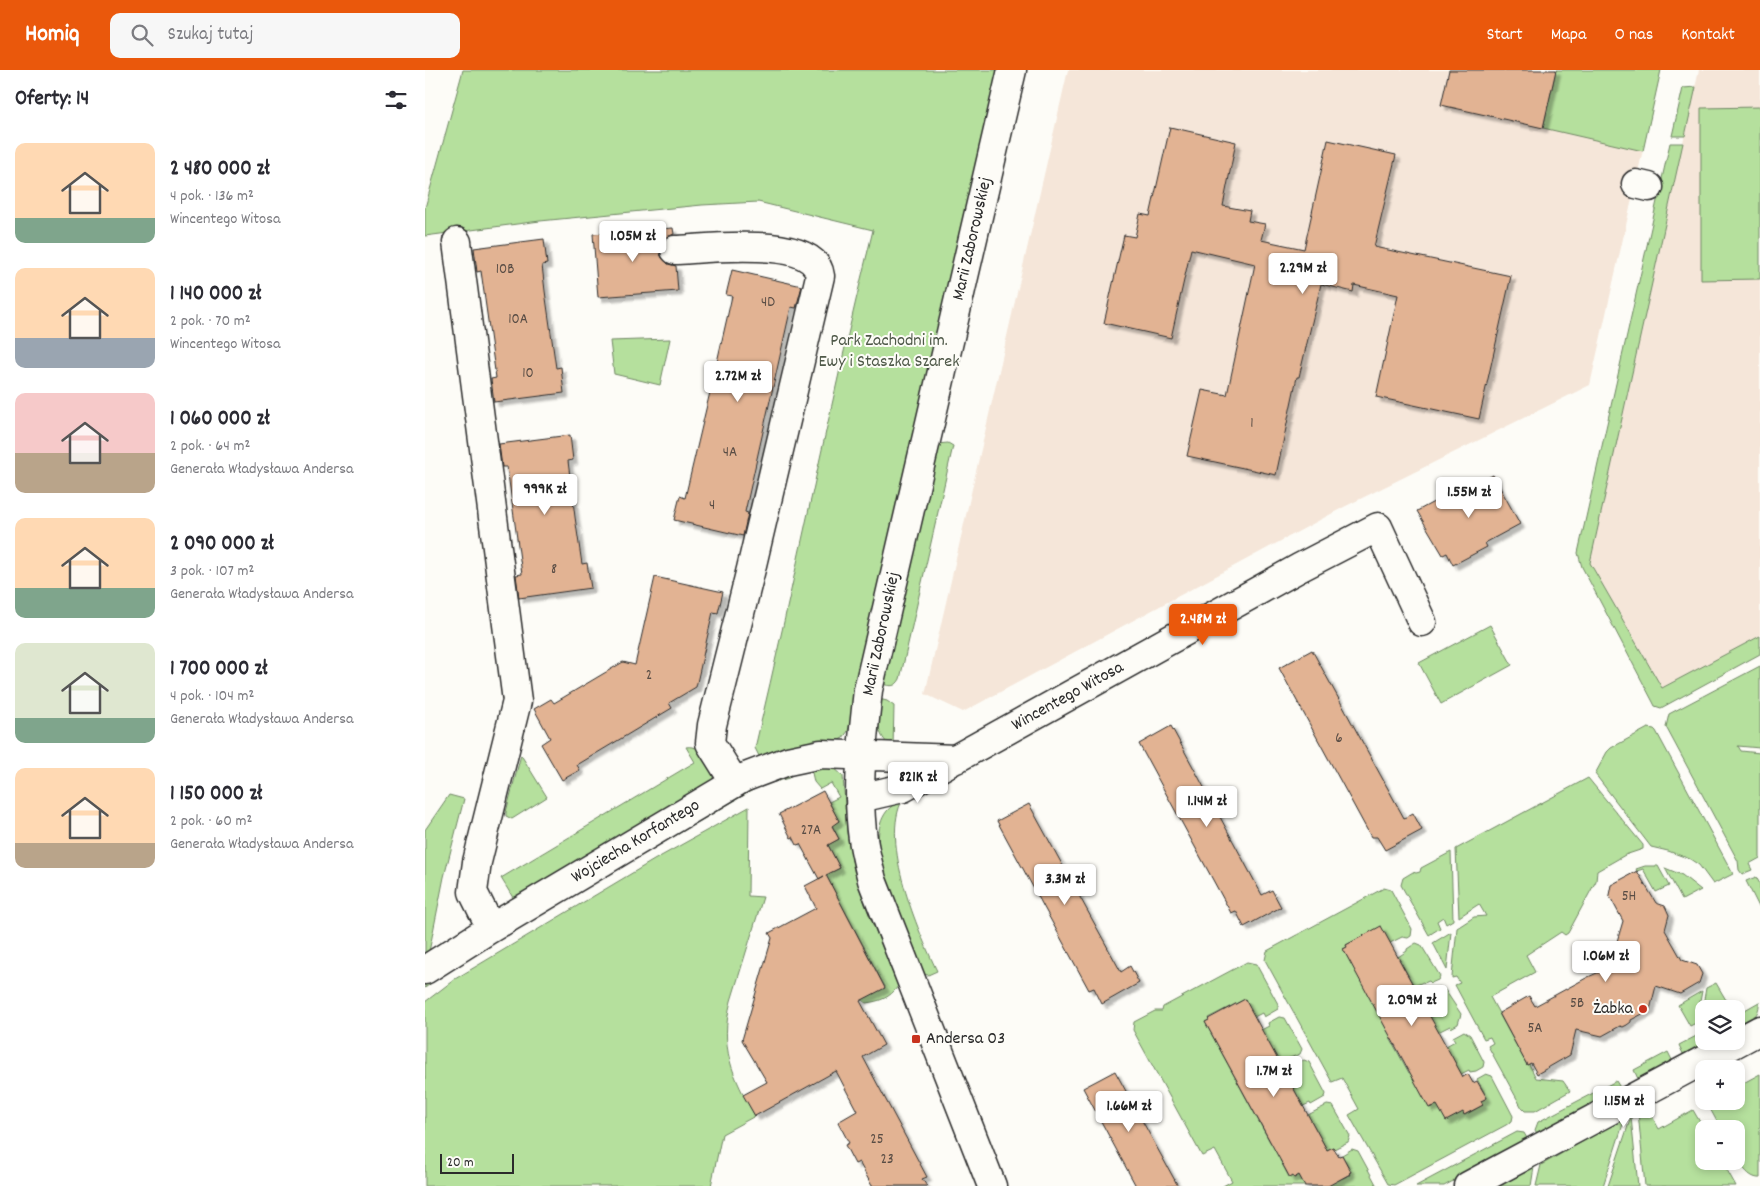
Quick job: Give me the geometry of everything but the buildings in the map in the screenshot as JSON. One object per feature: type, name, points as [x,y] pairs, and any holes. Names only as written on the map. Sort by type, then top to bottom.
[{"type":"street","name":"Marii Zaborowskiej","points":[[992,1186],[872,880],[863,840],[860,798],[861,756],[868,690],[1013,70]]},
{"type":"street","points":[[457,242],[517,701],[477,862],[473,892],[491,928]]},
{"type":"street","points":[[675,250],[747,246],[768,247],[808,257],[817,266],[820,276],[712,725],[710,743],[735,783]]},
{"type":"street","name":"Wincentego Witosa","points":[[860,798],[903,788],[1377,527],[1422,622]]},
{"type":"street","name":"Wojciecha Korfantego","points":[[425,970],[491,928],[749,775],[812,755],[861,756]]},
{"type":"street","points":[[861,756],[956,759]]},
{"type":"street","points":[[1468,1186],[1760,1030]]},
{"type":"shaded area","points":[[1068,70],[1661,70],[1590,385],[1344,507],[963,712],[925,694]]},
{"type":"shaded area","points":[[1699,70],[1760,70],[1760,636],[1662,688],[1590,563]]},
{"type":"green space","name":"Park Zachodni im. Ewy i Staszka Szarek","points":[[463,70],[1000,70],[848,731],[843,738],[833,743],[788,749],[759,756],[755,748],[842,359],[873,230],[758,202],[702,205],[540,221],[425,236],[425,208]]},
{"type":"green space","points":[[1556,70],[1661,70],[1643,151],[1543,128]]},
{"type":"green space","points":[[1696,87],[1685,136],[1672,136],[1683,88]]},
{"type":"green space","points":[[1760,107],[1760,279],[1701,280],[1701,108]]},
{"type":"green space","points":[[1670,143],[1683,143],[1590,563],[1662,688],[1760,636],[1760,654],[1661,708],[1655,706],[1582,567],[1578,553]]},
{"type":"green space","points":[[670,339],[660,385],[614,374],[610,341]]},
{"type":"green space","points":[[948,443],[953,446],[900,679],[894,685],[882,684],[937,444]]},
{"type":"green space","points":[[1490,625],[1512,665],[1441,704],[1419,663]]},
{"type":"green space","points":[[1760,666],[1760,748],[1738,746],[1741,751],[1760,753],[1760,858],[1749,864],[1752,870],[1742,874],[1739,870],[1738,861],[1666,727],[1669,714]]},
{"type":"green space","points":[[879,699],[887,701],[894,706],[893,748],[887,743],[880,732],[878,720]]},
{"type":"green space","points":[[1648,728],[1656,731],[1733,874],[1713,884],[1699,865],[1690,859],[1651,847],[1595,774],[1611,748]]},
{"type":"green space","points":[[686,747],[698,749],[707,758],[712,770],[713,782],[515,901],[501,878],[695,762]]},
{"type":"green space","points":[[521,755],[547,797],[512,819],[506,816],[506,812]]},
{"type":"green space","points":[[832,766],[843,776],[847,833],[854,871],[865,904],[898,986],[884,998],[866,1003],[862,1000],[885,987],[826,875],[840,868],[828,845],[839,839],[832,825],[839,821],[829,802],[839,797],[831,783],[820,789],[814,782],[811,768]]},
{"type":"green space","points":[[791,773],[789,778],[763,785],[751,791],[449,969],[425,988],[425,985],[446,967],[749,787]]},
{"type":"green space","points":[[1588,778],[1643,845],[1643,849],[1625,855],[1597,871],[1596,881],[1568,933],[1565,935],[1561,932],[1526,955],[1535,972],[1490,997],[1536,1078],[1563,1081],[1570,1091],[1535,1111],[1525,1111],[1488,1046],[1493,1043],[1490,1037],[1484,1039],[1455,985],[1460,983],[1456,977],[1452,978],[1457,928],[1474,917],[1486,916],[1479,904],[1459,917],[1456,849]]},
{"type":"green space","points":[[449,795],[464,799],[444,877],[429,952],[425,954],[425,830]]},
{"type":"green space","points":[[903,799],[897,817],[898,861],[904,886],[920,933],[937,971],[928,975],[922,974],[888,884],[879,851],[879,835],[882,821],[889,808]]},
{"type":"green space","points":[[749,807],[748,896],[763,897],[731,1001],[726,1033],[727,1047],[734,1074],[755,1116],[722,1134],[711,1186],[425,1186],[425,1002],[455,979],[654,860]]},
{"type":"green space","points":[[1451,852],[1453,920],[1446,924],[1443,917],[1437,921],[1440,928],[1429,935],[1401,885],[1403,878],[1413,872],[1420,872],[1421,868]]},
{"type":"green space","points":[[1645,866],[1658,866],[1669,886],[1656,892],[1643,869],[1637,871],[1636,869]]},
{"type":"green space","points":[[1665,868],[1682,875],[1701,890],[1682,900]]},
{"type":"green space","points":[[1756,877],[1760,884],[1760,909],[1746,881]]},
{"type":"green space","points":[[1384,888],[1391,890],[1412,929],[1411,936],[1408,938],[1402,937],[1390,943],[1381,927],[1346,945],[1347,947],[1343,949],[1394,1036],[1390,1038],[1409,1073],[1411,1072],[1429,1107],[1438,1105],[1463,1112],[1465,1115],[1483,1105],[1481,1101],[1487,1098],[1477,1079],[1486,1074],[1492,1076],[1513,1116],[1512,1121],[1506,1125],[1394,1185],[1388,1184],[1349,1115],[1359,1109],[1342,1078],[1332,1082],[1265,960],[1267,951]]},
{"type":"green space","points":[[1451,932],[1447,970],[1433,943]]},
{"type":"green space","points":[[1416,943],[1421,945],[1440,976],[1438,980],[1431,983],[1429,981],[1423,982],[1414,986],[1398,957]]},
{"type":"green space","points":[[1247,962],[1256,964],[1278,1004],[1278,1009],[1264,1017],[1262,1013],[1254,1017],[1245,999],[1208,1018],[1209,1020],[1205,1022],[1270,1142],[1283,1158],[1280,1160],[1289,1177],[1293,1176],[1294,1178],[1299,1175],[1305,1186],[1223,1186],[1232,1181],[1215,1150],[1202,1156],[1133,1030],[1134,1022],[1155,1011],[1162,1011],[1163,1007]]},
{"type":"green space","points":[[1716,983],[1726,1000],[1704,1000],[1706,988]]},
{"type":"green space","points":[[1439,987],[1445,990],[1461,1014],[1458,1024],[1438,1032],[1421,1000],[1431,995],[1430,992]]},
{"type":"green space","points":[[1702,991],[1700,1000],[1695,1000],[1695,1024],[1690,1026],[1678,1005]]},
{"type":"green space","points":[[1759,1002],[1758,1012],[1745,1023],[1745,1010]]},
{"type":"green space","points":[[1279,1017],[1285,1018],[1302,1049],[1300,1054],[1279,1062],[1261,1030],[1269,1026],[1268,1023]]},
{"type":"green space","points":[[1464,1031],[1470,1035],[1484,1062],[1483,1067],[1476,1071],[1470,1072],[1469,1070],[1461,1074],[1446,1046],[1455,1041],[1453,1037]]},
{"type":"green space","points":[[1695,1037],[1695,1050],[1684,1056],[1679,1045]]},
{"type":"green space","points":[[1668,1052],[1673,1062],[1639,1081],[1634,1070]]},
{"type":"green space","points":[[1304,1060],[1309,1062],[1326,1094],[1325,1097],[1311,1105],[1310,1103],[1303,1106],[1284,1071]]},
{"type":"green space","points":[[1760,1074],[1760,1178],[1752,1176],[1745,1170],[1745,1120],[1716,1120],[1711,1110],[1745,1110],[1745,1082]]},
{"type":"green space","points":[[1616,1081],[1621,1089],[1538,1135],[1535,1130],[1538,1122]]},
{"type":"green space","points":[[1327,1105],[1333,1106],[1350,1136],[1348,1142],[1334,1149],[1333,1147],[1327,1150],[1308,1115]]},
{"type":"green space","points":[[1647,1107],[1659,1129],[1693,1110],[1699,1120],[1695,1120],[1695,1170],[1727,1170],[1736,1186],[1645,1186],[1638,1112]]},
{"type":"green space","points":[[1631,1117],[1638,1186],[1608,1186]]},
{"type":"green space","points":[[1625,1118],[1603,1186],[1536,1186],[1541,1165]]},
{"type":"green space","points":[[1517,1132],[1524,1133],[1528,1140],[1444,1186],[1416,1186]]},
{"type":"green space","points":[[1352,1149],[1358,1151],[1377,1186],[1325,1186],[1350,1175],[1351,1171],[1342,1155]]},
{"type":"green space","points":[[1534,1167],[1531,1186],[1500,1186]]},
{"type":"place","name":"Żabka","points":[[1643,1009]]},
{"type":"place","name":"Andersa 03","points":[[916,1039]]}]
